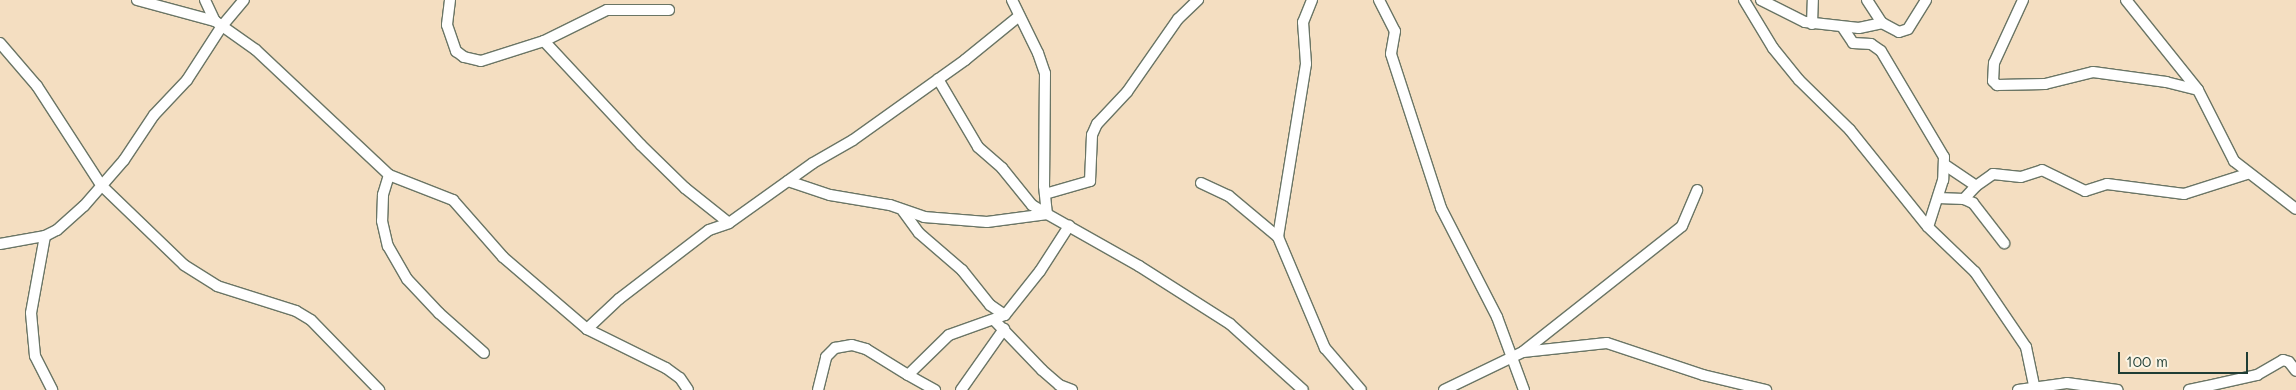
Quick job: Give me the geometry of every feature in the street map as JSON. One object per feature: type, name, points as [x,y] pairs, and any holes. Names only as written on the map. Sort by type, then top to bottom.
[{"type":"street","points":[[137,0],[218,23],[256,50],[389,175],[453,200],[503,256],[587,328],[666,368],[680,378],[688,390]]},
{"type":"street","points":[[205,0],[218,23]]},
{"type":"street","points":[[0,244],[45,236],[64,224],[124,160],[154,115],[187,80],[218,23],[244,0]]},
{"type":"street","points":[[450,0],[447,25],[456,51],[464,58],[489,60],[544,41],[607,10],[669,10]]},
{"type":"street","points":[[1012,0],[1018,17],[1038,53],[1044,73],[1045,194],[1047,214]]},
{"type":"street","points":[[1045,194],[1090,181],[1092,134],[1097,124],[1127,92],[1178,19],[1198,0]]},
{"type":"street","points":[[1278,237],[1306,64],[1304,22],[1312,0]]},
{"type":"street","points":[[1379,0],[1395,31],[1391,54],[1441,208],[1497,317],[1524,390]]},
{"type":"street","points":[[1744,0],[1784,62],[1850,130],[1928,227],[1975,272],[2024,344],[2034,389]]},
{"type":"street","points":[[1761,0],[1812,24],[1843,28],[1866,27],[1882,23]]},
{"type":"street","points":[[1812,24],[1813,0]]},
{"type":"street","points":[[1867,0],[1882,23],[1892,30],[1904,32],[1926,0]]},
{"type":"street","points":[[2023,0],[1994,64],[1993,81],[1997,85],[2046,84],[2093,72],[2166,82],[2198,90]]},
{"type":"street","points":[[2126,0],[2198,90],[2228,153],[2247,174],[2296,209]]},
{"type":"street","points":[[587,328],[619,299],[709,230],[729,223],[788,181],[853,140],[938,79],[1018,17]]},
{"type":"street","points":[[1843,28],[1853,43],[1871,44],[1881,51],[1944,157],[1945,165],[1938,198],[1928,227]]},
{"type":"street","points":[[544,41],[641,145],[686,188],[729,223]]},
{"type":"street","points":[[0,43],[37,86],[101,185],[198,276],[217,286],[296,311],[311,320],[378,390]]},
{"type":"street","points":[[938,79],[978,147],[1002,168],[1032,205],[1230,324],[1303,390]]},
{"type":"street","points":[[1945,165],[1976,186]]},
{"type":"street","points":[[1964,199],[1976,186],[1993,174],[2025,177],[2042,170],[2085,191],[2107,184],[2184,194],[2247,174]]},
{"type":"street","points":[[389,175],[383,195],[382,221],[388,246],[407,279],[439,313],[484,353]]},
{"type":"street","points":[[788,181],[830,195],[890,205],[924,217],[987,222],[1047,214]]},
{"type":"street","points":[[1201,184],[1229,196],[1278,237],[1325,348],[1361,390]]},
{"type":"street","points":[[1523,352],[1682,226],[1697,190]]},
{"type":"street","points":[[1938,198],[1964,199],[1981,211],[2004,243]]},
{"type":"street","points":[[903,211],[918,233],[962,270],[990,306],[1005,315]]},
{"type":"street","points":[[908,375],[949,335],[995,321],[1005,315],[1040,271],[1069,226]]},
{"type":"street","points":[[45,236],[31,313],[36,356],[52,390]]},
{"type":"street","points":[[995,321],[1042,370],[1059,385],[1072,390]]},
{"type":"street","points":[[962,390],[1004,329]]},
{"type":"street","points":[[1444,390],[1512,355],[1523,352],[1613,343],[1703,375],[1766,390]]},
{"type":"street","points":[[818,390],[826,357],[835,348],[852,345],[866,349],[935,390]]},
{"type":"street","points":[[2189,390],[2257,375],[2283,360],[2289,362],[2296,371]]},
{"type":"street","points":[[2018,390],[2067,383],[2118,390]]}]
